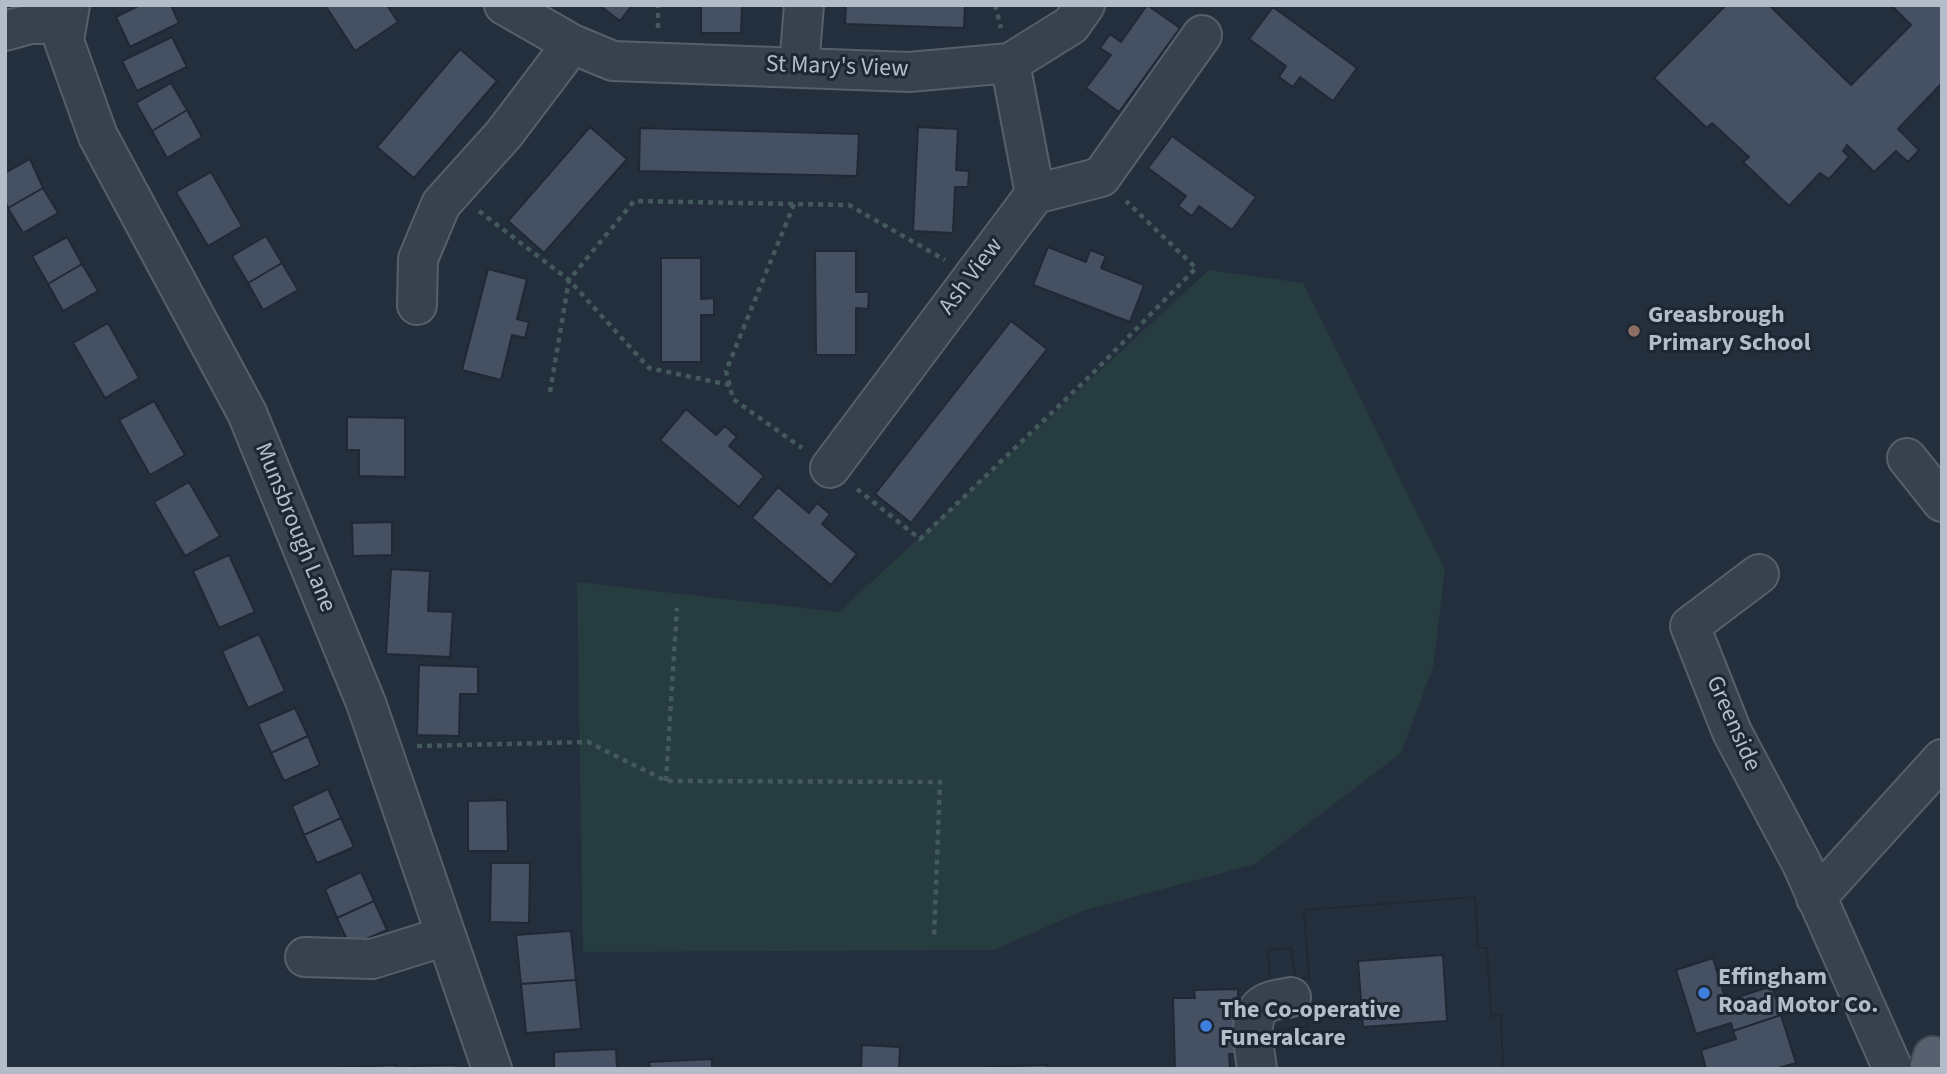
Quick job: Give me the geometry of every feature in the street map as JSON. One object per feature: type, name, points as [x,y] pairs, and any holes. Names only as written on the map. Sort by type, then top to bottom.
[{"type":"street","name":"St Mary's View","points":[[504,5],[572,44],[613,61],[909,72],[1010,62],[1071,25],[1085,5]]},
{"type":"street","points":[[799,67],[804,5]]},
{"type":"street","points":[[5,31],[69,14]]},
{"type":"street","name":"Munsbrough Lane","points":[[69,14],[64,41],[98,136],[247,413],[366,703],[492,1069]]},
{"type":"street","points":[[1010,62],[1035,194],[1101,177],[1202,35]]},
{"type":"street","points":[[417,305],[418,259],[441,204],[504,134],[572,44]]},
{"type":"street","name":"Ash View","points":[[830,468],[1035,194]]},
{"type":"street","points":[[1908,457],[1942,502]]},
{"type":"street","name":"Greenside","points":[[1759,574],[1690,626],[1732,732],[1802,864],[1893,1069]]},
{"type":"street","points":[[1816,898],[1942,759]]},
{"type":"street","points":[[305,957],[372,959],[446,936]]},
{"type":"street","points":[[1257,1069],[1253,1035],[1256,1012],[1269,1002],[1291,997]]},
{"type":"path","points":[[794,204],[726,372],[733,399],[830,468],[920,539],[1090,376],[1196,268],[1101,177]]},
{"type":"path","points":[[453,191],[569,280],[649,368],[730,385]]},
{"type":"path","points":[[550,392],[569,280],[634,201],[849,205],[973,276]]},
{"type":"path","points":[[666,781],[677,608]]},
{"type":"path","points":[[381,746],[588,742],[666,781],[940,782],[934,938]]},
{"type":"green space","points":[[1209,270],[1303,283],[1445,569],[1433,667],[1401,753],[1255,864],[1082,911],[994,950],[583,952],[577,582],[839,612]]},
{"type":"building","points":[[140,5],[171,5],[179,23],[130,47],[116,17]]},
{"type":"building","points":[[325,5],[387,5],[398,22],[355,51]]},
{"type":"building","points":[[599,5],[632,5],[620,21]]},
{"type":"building","points":[[701,5],[742,5],[741,33],[701,33]]},
{"type":"building","points":[[846,5],[965,5],[964,28],[845,24]]},
{"type":"building","points":[[1147,5],[1180,28],[1119,112],[1086,88],[1111,55],[1100,48],[1110,34],[1121,42]]},
{"type":"building","points":[[1726,5],[1769,5],[1851,85],[1911,25],[1891,5],[1942,5],[1942,83],[1898,129],[1919,150],[1908,162],[1896,151],[1874,172],[1847,145],[1843,151],[1849,157],[1829,179],[1820,173],[1789,206],[1743,162],[1749,157],[1712,123],[1707,128],[1654,78]]},
{"type":"building","points":[[1273,7],[1357,68],[1333,101],[1300,77],[1293,87],[1279,77],[1286,66],[1249,39]]},
{"type":"building","points":[[172,37],[187,67],[137,91],[122,61]]},
{"type":"building","points":[[460,49],[497,81],[414,178],[377,147]]},
{"type":"building","points":[[171,83],[187,110],[152,131],[136,103]]},
{"type":"building","points":[[187,110],[202,137],[167,158],[152,131]]},
{"type":"building","points":[[590,127],[627,159],[544,253],[508,221]]},
{"type":"building","points":[[918,127],[958,129],[956,170],[969,171],[968,187],[955,187],[953,233],[913,231]]},
{"type":"building","points":[[640,128],[859,134],[857,176],[639,171]]},
{"type":"building","points":[[1172,136],[1256,197],[1232,230],[1199,206],[1192,216],[1178,206],[1186,196],[1148,168]]},
{"type":"building","points":[[30,159],[43,188],[8,208],[5,201],[5,173]]},
{"type":"building","points":[[211,172],[242,226],[208,246],[176,192]]},
{"type":"building","points":[[43,188],[58,213],[23,233],[8,208]]},
{"type":"building","points":[[266,236],[282,263],[248,283],[232,256]]},
{"type":"building","points":[[67,237],[82,264],[48,284],[32,256]]},
{"type":"building","points":[[1048,247],[1086,262],[1090,250],[1106,256],[1101,268],[1144,285],[1130,322],[1033,285]]},
{"type":"building","points":[[815,251],[856,251],[856,292],[869,292],[868,309],[856,308],[856,355],[816,355]]},
{"type":"building","points":[[661,258],[701,258],[701,299],[714,298],[714,315],[701,315],[701,362],[661,362]]},
{"type":"building","points":[[282,263],[298,290],[263,310],[248,283]]},
{"type":"building","points":[[82,264],[98,291],[63,311],[48,284]]},
{"type":"building","points":[[488,269],[527,279],[517,319],[529,322],[525,338],[512,335],[501,380],[462,370]]},
{"type":"building","points":[[1011,321],[1047,349],[911,523],[875,494]]},
{"type":"building","points":[[108,323],[139,378],[105,398],[73,343]]},
{"type":"building","points":[[154,401],[185,455],[150,475],[119,420]]},
{"type":"building","points":[[686,409],[716,435],[725,426],[737,437],[729,446],[764,476],[739,507],[660,440]]},
{"type":"building","points":[[347,417],[405,418],[405,477],[359,476],[359,450],[347,450]]},
{"type":"building","points":[[189,482],[220,536],[185,556],[154,502]]},
{"type":"building","points":[[778,487],[809,513],[817,503],[830,514],[822,524],[857,554],[831,585],[752,518]]},
{"type":"building","points":[[392,522],[392,555],[353,556],[352,523]]},
{"type":"building","points":[[229,555],[255,612],[219,628],[193,571]]},
{"type":"building","points":[[391,569],[430,571],[428,611],[453,612],[450,657],[386,654]]},
{"type":"building","points":[[259,634],[285,691],[248,708],[222,651]]},
{"type":"building","points":[[419,665],[478,667],[478,694],[460,694],[459,736],[417,735]]},
{"type":"building","points":[[295,708],[308,736],[271,753],[258,724]]},
{"type":"building","points":[[308,736],[320,765],[284,781],[271,753]]},
{"type":"building","points":[[328,789],[341,818],[304,835],[292,806]]},
{"type":"building","points":[[507,800],[508,851],[468,851],[468,801]]},
{"type":"building","points":[[341,818],[354,847],[317,863],[304,835]]},
{"type":"building","points":[[491,863],[530,863],[529,923],[490,922]]},
{"type":"building","points":[[361,872],[374,901],[337,918],[325,889]]},
{"type":"building","points":[[1475,897],[1478,948],[1487,948],[1491,1016],[1501,1015],[1503,1069],[1276,1069],[1273,1030],[1308,1026],[1307,985],[1271,991],[1268,950],[1291,948],[1296,979],[1309,978],[1304,910]],"holes":[[[1443,955],[1447,1021],[1363,1027],[1358,961]]]},
{"type":"building","points":[[1475,897],[1478,948],[1487,948],[1491,1016],[1501,1015],[1503,1069],[1276,1069],[1273,1030],[1308,1026],[1307,985],[1271,991],[1268,950],[1291,948],[1296,979],[1309,978],[1304,910]]},
{"type":"building","points":[[374,901],[387,930],[350,946],[337,918]]},
{"type":"building","points":[[571,931],[576,980],[521,984],[516,935]]},
{"type":"building","name":"Effingham Road Motor Co.","points":[[1713,958],[1726,1001],[1772,986],[1781,1015],[1733,1031],[1731,1023],[1696,1034],[1676,970]]},
{"type":"building","points":[[576,980],[581,1029],[526,1033],[521,984]]},
{"type":"building","name":"The Co-operative Funeralcare","points":[[1238,989],[1239,1054],[1229,1054],[1230,1069],[1175,1069],[1173,998],[1195,998],[1194,990]]},
{"type":"building","points":[[1781,1015],[1796,1063],[1775,1069],[1706,1069],[1701,1050],[1736,1039],[1733,1031]]},
{"type":"building","points":[[862,1045],[900,1047],[899,1069],[843,1069],[861,1068]]},
{"type":"building","points":[[616,1049],[617,1069],[554,1069],[554,1052]]},
{"type":"building","points":[[712,1059],[712,1069],[650,1069],[649,1062]]},
{"type":"building","points":[[396,1065],[396,1069],[333,1069],[333,1068]]},
{"type":"building","points":[[456,1065],[456,1069],[412,1069],[412,1066]]},
{"type":"building","points":[[1047,1065],[1047,1069],[984,1069],[984,1067]]},
{"type":"place","name":"Greasbrough Primary School","points":[[1634,331]]},
{"type":"place","name":"Effingham Road Motor Co.","points":[[1704,993]]},
{"type":"place","name":"The Co-operative Funeralcare","points":[[1206,1026]]}]
